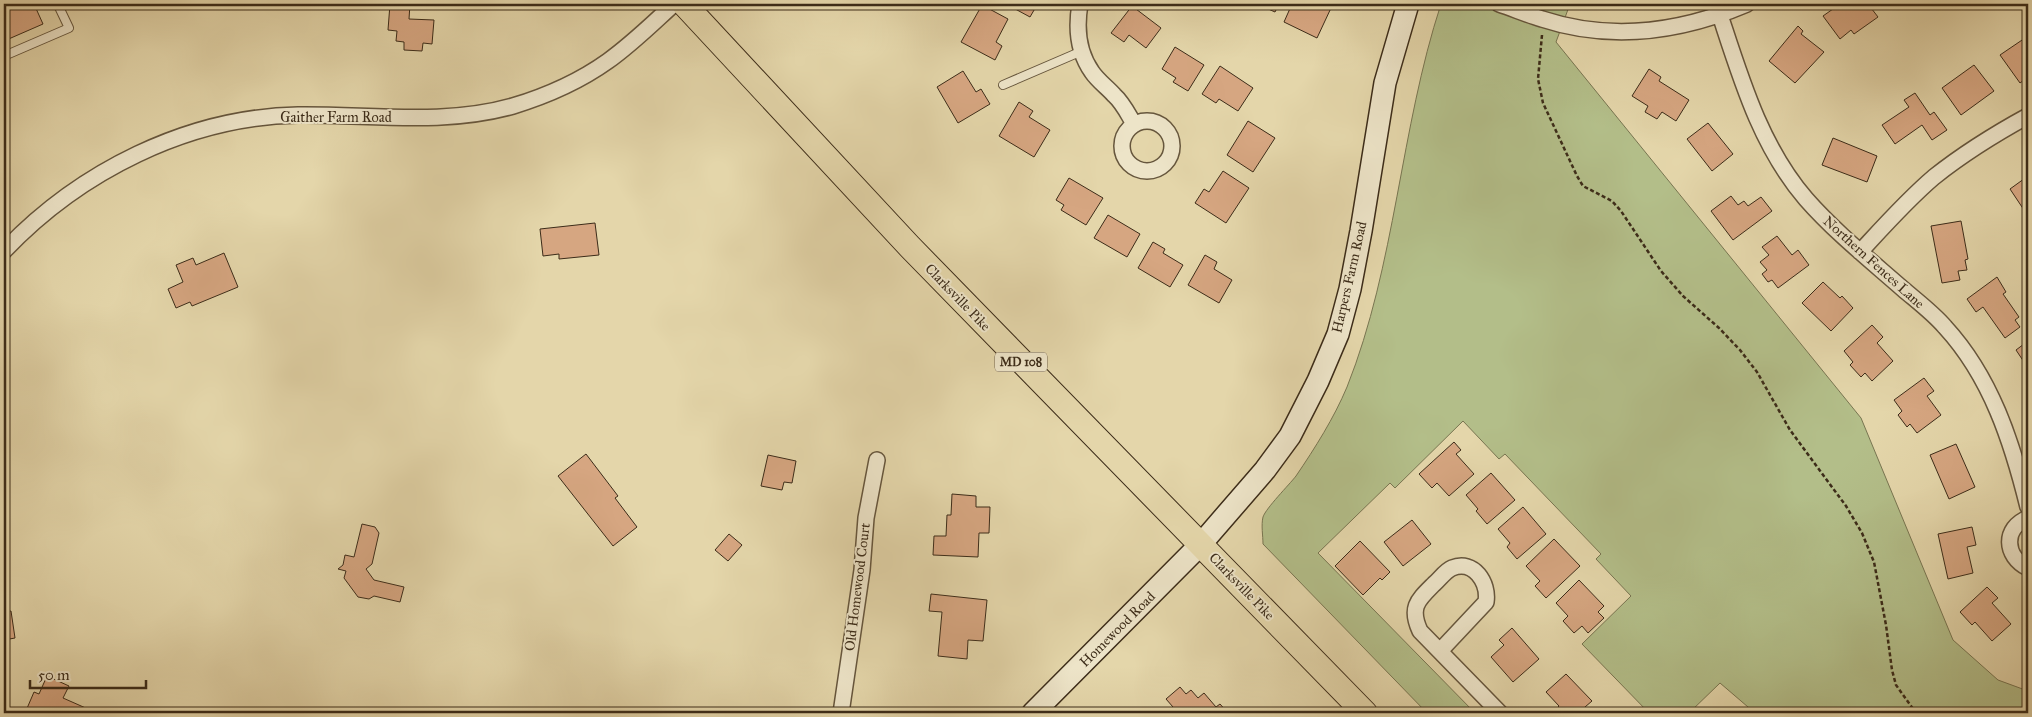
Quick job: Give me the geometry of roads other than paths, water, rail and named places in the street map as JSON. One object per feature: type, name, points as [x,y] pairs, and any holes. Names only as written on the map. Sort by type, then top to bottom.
[{"type":"main road","name":"Clarksville Pike","points":[[684,4],[910,247],[1365,713]]},
{"type":"main road","name":"Harpers Farm Road","points":[[1201,544],[1265,470],[1290,436],[1318,381],[1338,334],[1350,289],[1361,231],[1385,83],[1408,4]]},
{"type":"main road","name":"Homewood Road","points":[[1033,713],[1201,544]]},
{"type":"street","name":"Gaither Farm Road","points":[[4,251],[35,220],[67,194],[114,166],[177,138],[216,126],[254,118],[297,115],[426,118],[470,114],[512,106],[549,93],[581,78],[609,60],[674,4]]},
{"type":"street","points":[[1080,4],[1078,18],[1079,40],[1082,51],[1092,73],[1124,106],[1134,124]]},
{"type":"street","points":[[1499,4],[1543,20],[1573,27],[1632,32],[1660,30],[1720,16],[1747,4]]},
{"type":"street","name":"Northern Fences Lane","points":[[1720,16],[1746,90],[1770,145],[1805,198],[1860,252],[1945,326],[1973,364],[1986,385],[2009,440],[2028,507]]},
{"type":"street","points":[[1860,252],[1902,206],[1934,178],[1967,153],[2028,116]]},
{"type":"street","name":"Old Homewood Court","points":[[841,713],[862,570],[866,518],[876,460]]},
{"type":"street","points":[[2028,518],[2021,521],[2014,528],[2010,536],[2013,556],[2020,564],[2028,568]]},
{"type":"street","points":[[1440,651],[1486,602],[1488,592],[1485,583],[1470,568],[1461,566],[1452,568],[1418,600],[1415,620],[1420,631],[1500,713]]},
{"type":"lane","points":[[4,56],[68,28],[61,5]]},
{"type":"lane","points":[[1003,85],[1082,51]]}]
